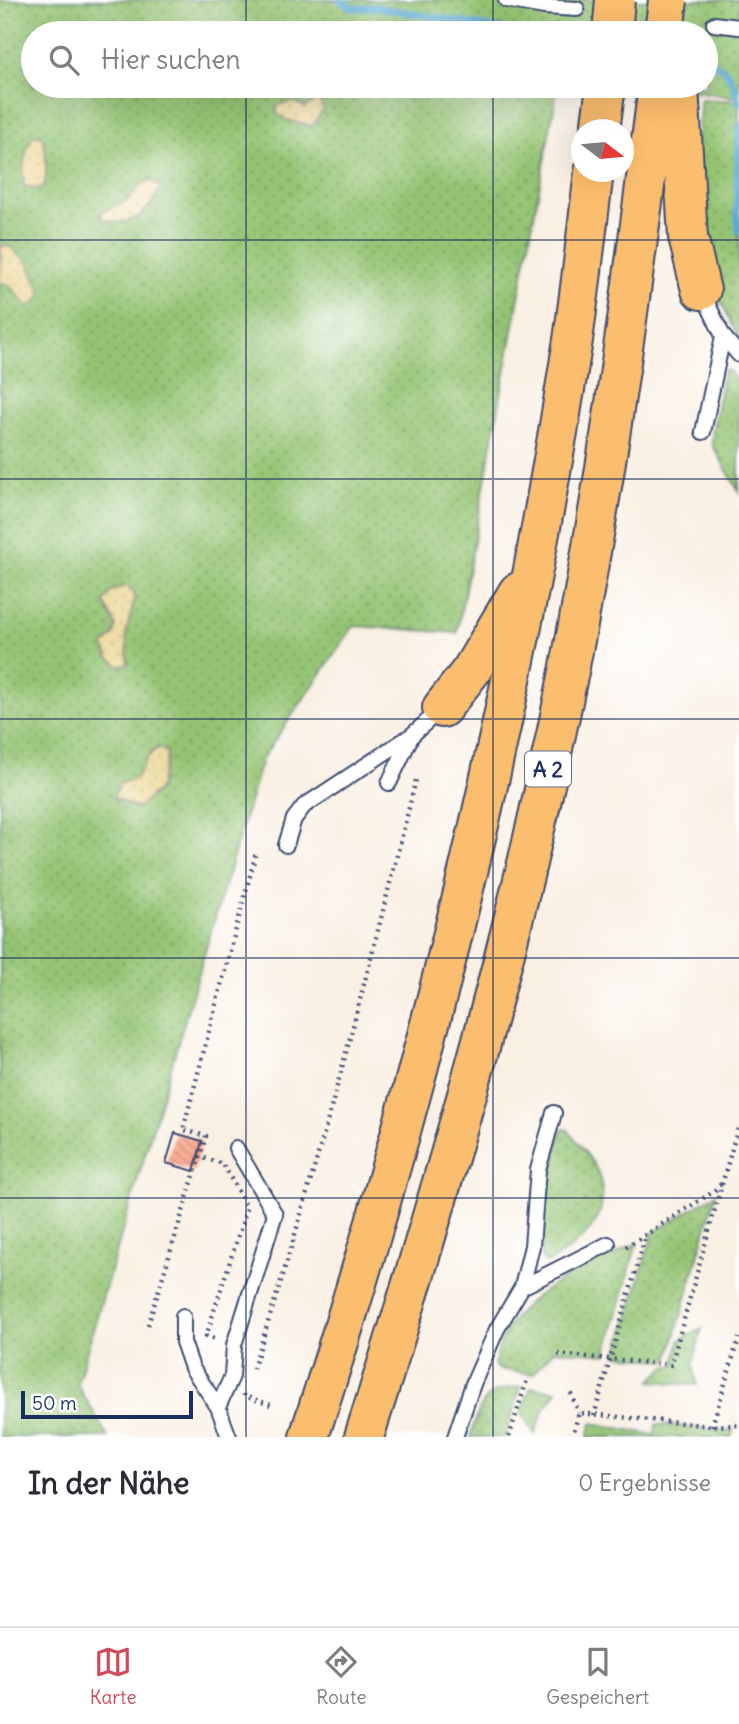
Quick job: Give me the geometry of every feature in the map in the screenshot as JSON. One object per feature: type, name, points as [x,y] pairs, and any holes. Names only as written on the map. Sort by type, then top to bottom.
[{"type":"highway","points":[[612,21],[615,0]]},
{"type":"highway","points":[[665,21],[668,0]]},
{"type":"highway","points":[[674,0],[675,21]]},
{"type":"highway","points":[[602,119],[604,98]]},
{"type":"highway","name":"A 2","points":[[364,1437],[402,1318],[478,1056],[545,782],[587,577],[625,344],[670,98]]},
{"type":"highway","points":[[673,98],[688,237],[701,290]]},
{"type":"highway","name":"A 2","points":[[309,1437],[352,1303],[427,1041],[491,771],[534,566],[573,339],[593,182]]},
{"type":"highway","points":[[442,708],[471,671],[534,566]]},
{"type":"lane","points":[[506,0],[544,7],[577,9]]},
{"type":"lane","points":[[718,24],[739,27]]},
{"type":"lane","points":[[701,290],[723,336],[739,355]]},
{"type":"lane","points":[[703,432],[723,336]]},
{"type":"lane","points":[[286,845],[294,819],[304,806],[412,735],[442,708]]},
{"type":"lane","points":[[390,783],[412,735]]},
{"type":"lane","points":[[455,1437],[473,1384],[497,1329],[522,1287],[532,1246],[538,1170],[554,1113]]},
{"type":"lane","points":[[218,1407],[232,1376],[234,1345],[275,1214],[236,1148]]},
{"type":"lane","points":[[522,1287],[608,1244]]},
{"type":"lane","points":[[183,1316],[183,1342],[192,1368],[218,1407],[229,1437]]},
{"type":"path","points":[[251,1375],[346,1058],[417,776]]},
{"type":"path","points":[[148,1325],[206,1136],[183,1130],[256,852]]},
{"type":"path","points":[[558,1354],[671,1364],[739,1124]]},
{"type":"path","points":[[199,1156],[223,1164],[247,1208],[206,1336],[258,1353]]},
{"type":"path","points":[[608,1244],[622,1249],[713,1192],[724,1182]]},
{"type":"path","points":[[594,1416],[646,1234]]},
{"type":"path","points":[[712,1426],[739,1338]]},
{"type":"path","points":[[509,1437],[527,1380]]},
{"type":"path","points":[[247,1385],[244,1396],[274,1406]]},
{"type":"path","points":[[572,1393],[579,1413],[572,1437]]},
{"type":"path","points":[[579,1413],[712,1426],[739,1425]]},
{"type":"green space","points":[[0,0],[739,0],[739,98],[718,95],[718,21],[21,21],[21,98],[556,98],[457,633],[354,626],[262,759],[77,1384],[108,1437],[0,1437]]},
{"type":"green space","points":[[701,99],[739,101],[739,338],[713,286],[695,158]]},
{"type":"green space","points":[[724,370],[729,371],[739,384],[739,492],[712,444]]},
{"type":"green space","points":[[568,1130],[597,1170],[602,1206],[598,1218],[582,1238],[548,1263],[541,1258],[544,1204],[561,1131]]},
{"type":"green space","points":[[716,1194],[668,1361],[617,1355],[653,1233]]},
{"type":"green space","points":[[637,1243],[606,1354],[554,1350],[533,1374],[498,1369],[494,1365],[510,1324],[534,1298],[611,1251],[616,1254]]},
{"type":"green space","points":[[702,1328],[693,1364],[697,1385],[651,1381],[666,1366],[674,1366],[680,1340]]},
{"type":"green space","points":[[521,1387],[505,1437],[470,1437],[485,1400],[499,1391]]},
{"type":"green space","points":[[531,1387],[557,1391],[543,1411],[535,1434],[521,1412]]},
{"type":"green space","points":[[592,1423],[655,1435],[655,1437],[588,1437]]},
{"type":"green space","points":[[656,1424],[733,1431],[731,1437],[655,1437]]},
{"type":"sand","points":[[318,100],[324,109],[312,126],[287,120],[277,114],[277,105],[294,102],[305,107]]},
{"type":"sand","points":[[41,134],[46,153],[45,181],[44,187],[34,189],[24,186],[23,168],[30,141],[33,136]]},
{"type":"sand","points":[[152,181],[161,186],[152,203],[138,216],[122,222],[102,219],[100,213],[126,201],[143,182]]},
{"type":"sand","points":[[1,245],[12,247],[27,260],[42,293],[37,301],[28,307],[10,285],[0,282]]},
{"type":"sand","points":[[126,586],[134,591],[134,601],[126,633],[128,664],[119,666],[108,657],[104,645],[113,636],[116,626],[104,602],[112,590]]},
{"type":"sand","points":[[157,748],[167,751],[160,788],[136,808],[113,797],[121,783],[136,778],[148,757]]},
{"type":"building","points":[[175,1133],[202,1141],[194,1171],[166,1163]]},
{"type":"waterway","points":[[340,0],[352,8],[377,7],[455,21]]},
{"type":"waterway","points":[[718,66],[730,76],[739,103]]},
{"type":"waterway","points":[[739,126],[739,231]]}]
